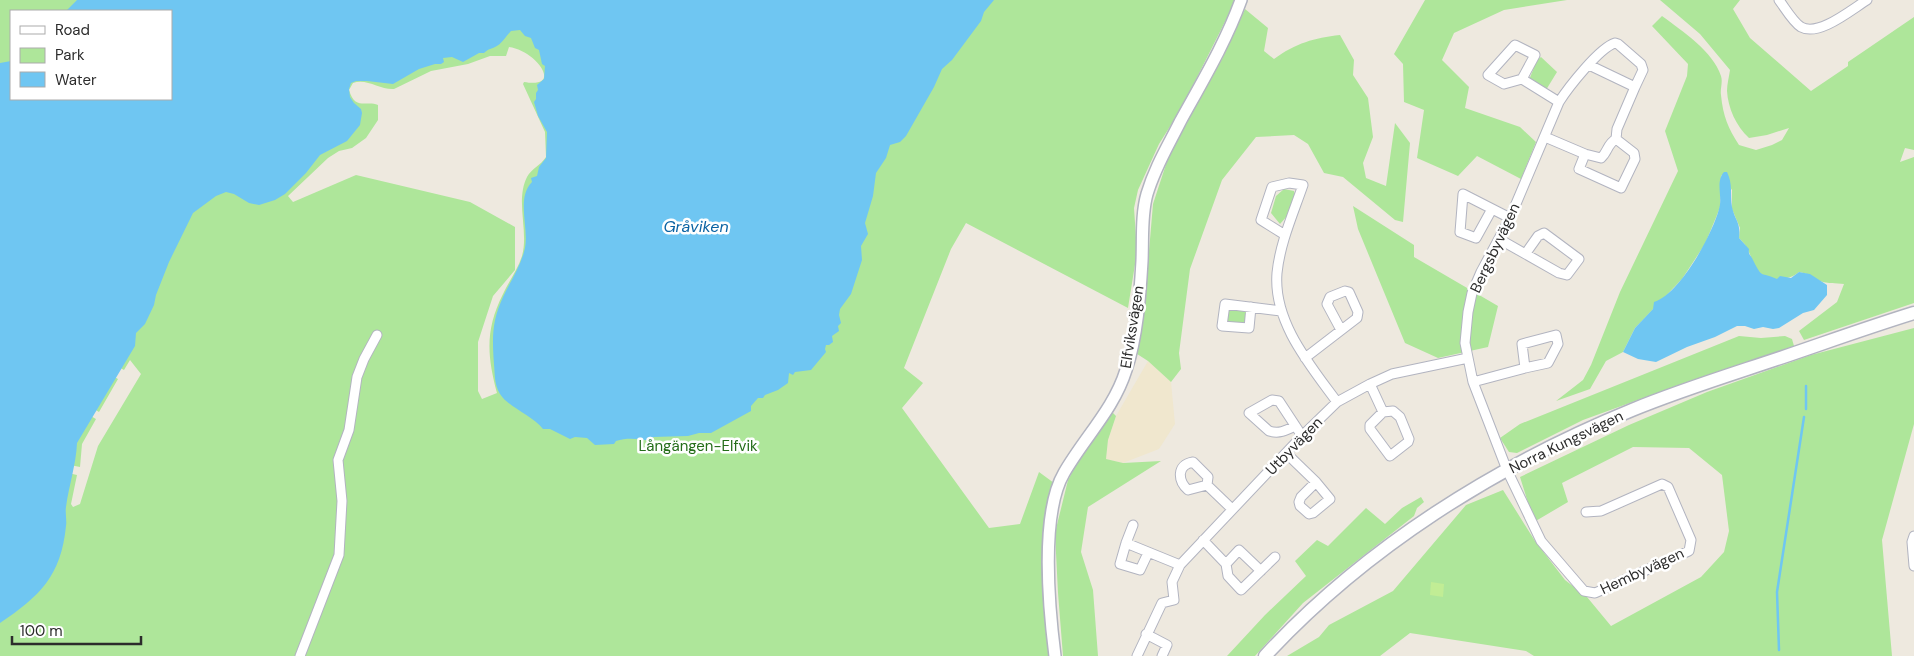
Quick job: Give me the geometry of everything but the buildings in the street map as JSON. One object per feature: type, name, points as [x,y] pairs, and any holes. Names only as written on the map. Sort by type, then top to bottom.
[{"type":"main road","name":"Norra Kungsvägen","points":[[1264,656],[1309,610],[1386,547],[1436,513],[1507,470],[1576,435],[1634,409],[1813,346],[1914,313]]},
{"type":"street","name":"Elfviksvägen","points":[[1055,656],[1049,575],[1049,530],[1055,495],[1062,474],[1111,403],[1127,368],[1136,321],[1142,263],[1143,221],[1147,196],[1157,165],[1215,58],[1241,0]]},
{"type":"street","points":[[1779,0],[1801,26],[1811,30],[1822,28],[1867,0]]},
{"type":"street","points":[[1522,79],[1536,55],[1515,44],[1488,75],[1504,84],[1522,79],[1558,102]]},
{"type":"street","name":"Bergsbyvägen","points":[[1507,470],[1473,382],[1465,343],[1472,293],[1510,218],[1558,102],[1567,90],[1604,49],[1612,44],[1618,44],[1643,67],[1635,87]]},
{"type":"street","points":[[1589,65],[1635,87],[1617,129],[1616,140]]},
{"type":"street","points":[[1545,137],[1585,154],[1601,158],[1605,154],[1610,142],[1616,140]]},
{"type":"street","points":[[1585,154],[1579,170],[1621,188],[1635,158],[1634,153],[1616,140]]},
{"type":"street","points":[[1285,235],[1261,220],[1266,204],[1272,188],[1289,183],[1303,185],[1285,235],[1277,274],[1281,311],[1305,358],[1337,402]]},
{"type":"street","points":[[1492,209],[1476,238],[1460,232],[1463,194],[1510,218]]},
{"type":"street","points":[[1499,239],[1559,273],[1567,275],[1579,259],[1544,233],[1538,236],[1526,253]]},
{"type":"street","points":[[1251,306],[1281,311]]},
{"type":"street","points":[[1305,358],[1341,330]]},
{"type":"street","points":[[300,656],[339,555],[342,500],[338,460],[349,430],[357,377],[377,334]]},
{"type":"street","points":[[1473,382],[1548,363],[1558,344],[1556,335],[1522,344],[1525,368]]},
{"type":"street","name":"Utbyvägen","points":[[1146,634],[1162,603],[1174,600],[1172,582],[1180,565],[1302,436],[1337,402],[1392,374],[1468,358]]},
{"type":"street","points":[[1370,384],[1383,412]]},
{"type":"street","points":[[1295,426],[1281,433],[1272,432],[1249,412],[1272,400],[1277,400],[1302,436]]},
{"type":"street","points":[[1393,411],[1398,414],[1409,439],[1408,442],[1390,456],[1370,429],[1370,425],[1383,412],[1393,411]]},
{"type":"street","points":[[1286,453],[1316,482]]},
{"type":"street","name":"Hembyvägen","points":[[1507,470],[1541,540],[1584,591],[1595,593],[1688,551],[1691,540],[1668,487],[1662,484],[1601,511],[1586,512]]},
{"type":"street","points":[[1207,485],[1232,509]]},
{"type":"street","points":[[1133,525],[1120,564],[1140,570],[1148,553]]},
{"type":"street","points":[[1914,536],[1912,542],[1914,566]]},
{"type":"street","points":[[1203,540],[1226,564],[1228,576],[1241,590],[1275,557]]},
{"type":"street","points":[[1126,543],[1180,565]]},
{"type":"street","points":[[1226,564],[1239,550],[1261,571]]},
{"type":"street","points":[[1137,656],[1146,634],[1167,645],[1162,656]]},
{"type":"shaded area","points":[[1148,361],[1171,382],[1175,424],[1159,449],[1123,463],[1106,459],[1108,440],[1116,416]]},
{"type":"green space","name":"Långängen-Elfvik","points":[[0,0],[1236,0],[1181,109],[1159,144],[1138,190],[1134,208],[1137,252],[1128,308],[966,223],[951,249],[904,368],[923,383],[902,408],[989,528],[1020,524],[1039,472],[1054,483],[1050,656],[0,656]],"holes":[[[509,47],[528,55],[542,68],[543,80],[536,83],[524,82],[523,84],[545,132],[546,157],[529,174],[524,186],[522,196],[524,236],[522,256],[497,307],[491,331],[491,367],[497,393],[482,399],[478,391],[478,342],[493,296],[515,270],[515,227],[470,202],[356,175],[293,202],[288,196],[328,158],[339,151],[352,148],[366,138],[378,120],[378,105],[358,103],[349,90],[353,83],[363,82],[394,89],[431,71],[468,64],[490,56],[506,56]],[[130,360],[141,374],[98,446],[80,504],[73,507],[71,504],[77,475],[68,473],[70,465],[80,467],[82,444],[96,419],[87,414],[91,407],[99,412],[118,379],[109,374],[115,365],[124,370]]]},
{"type":"green space","points":[[1425,0],[1567,0],[1504,10],[1454,33],[1442,60],[1469,87],[1465,108],[1520,127],[1536,142],[1521,179],[1477,156],[1458,176],[1417,158],[1424,110],[1404,102],[1403,64],[1394,54]]},
{"type":"green space","points":[[1660,0],[1740,0],[1733,9],[1750,38],[1811,91],[1848,66],[1848,62],[1914,17],[1914,150],[1905,148],[1900,162],[1914,157],[1914,303],[1804,340],[1799,331],[1837,302],[1844,284],[1824,282],[1799,272],[1784,279],[1773,279],[1762,275],[1739,238],[1740,228],[1732,209],[1732,190],[1721,175],[1720,207],[1705,244],[1682,279],[1635,328],[1623,352],[1606,361],[1590,389],[1556,401],[1583,380],[1591,365],[1620,292],[1678,171],[1665,131],[1687,76],[1688,64],[1652,26],[1662,16],[1696,42],[1711,58],[1721,76],[1721,95],[1725,116],[1739,145],[1756,150],[1772,145],[1782,140],[1789,128],[1749,138],[1737,122],[1729,104],[1727,91],[1730,70],[1700,34]]},
{"type":"green space","points":[[1245,9],[1268,28],[1264,51],[1274,59],[1306,42],[1340,35],[1354,60],[1353,75],[1368,98],[1373,137],[1363,163],[1366,178],[1386,186],[1395,123],[1410,143],[1403,222],[1395,220],[1343,177],[1324,173],[1308,144],[1294,135],[1256,137],[1222,180],[1190,269],[1179,353],[1181,369],[1171,382],[1148,361],[1134,352],[1148,263],[1153,204],[1171,149],[1222,59]]},
{"type":"green space","points":[[1541,57],[1557,72],[1546,90],[1529,80],[1537,60]]},
{"type":"green space","points":[[1284,189],[1294,191],[1296,198],[1288,215],[1280,224],[1271,213],[1276,196]]},
{"type":"green space","points":[[1353,206],[1414,245],[1414,257],[1498,306],[1488,347],[1438,358],[1405,343],[1358,229]]},
{"type":"green space","points":[[1230,308],[1246,309],[1248,313],[1245,324],[1229,324],[1226,321],[1226,311]]},
{"type":"green space","points":[[1914,328],[1914,424],[1882,540],[1892,656],[1534,656],[1526,651],[1410,633],[1380,656],[1287,656],[1319,637],[1329,625],[1393,591],[1466,505],[1503,490],[1535,541],[1565,580],[1587,597],[1611,626],[1701,577],[1724,552],[1729,531],[1722,475],[1689,448],[1633,447],[1562,483],[1568,502],[1534,522],[1520,477],[1629,425],[1707,392],[1811,355]]},
{"type":"green space","points":[[1739,336],[1761,338],[1785,336],[1792,339],[1794,346],[1583,420],[1517,453],[1509,452],[1500,438],[1520,424]]},
{"type":"green space","points":[[1112,412],[1116,416],[1108,440],[1106,459],[1123,463],[1161,461],[1088,507],[1081,552],[1093,590],[1098,656],[1063,656],[1055,533],[1068,480],[1083,452]]},
{"type":"green space","points":[[1421,497],[1424,502],[1417,508],[1414,516],[1303,603],[1255,656],[1227,656],[1265,615],[1306,576],[1295,561],[1317,540],[1328,546],[1366,508],[1385,524],[1402,508]]},
{"type":"green space","points":[[1431,582],[1444,584],[1443,597],[1430,595]]},
{"type":"water","name":"Gråviken","points":[[77,0],[994,0],[952,60],[942,69],[906,136],[900,142],[890,145],[886,158],[876,173],[873,196],[865,223],[868,234],[861,246],[862,260],[851,294],[840,309],[841,323],[838,326],[839,331],[832,336],[833,342],[826,345],[826,352],[811,370],[795,372],[793,375],[789,373],[788,383],[778,390],[765,395],[763,398],[758,398],[751,406],[751,411],[711,433],[653,437],[652,441],[629,439],[616,441],[614,444],[595,445],[587,438],[575,437],[570,439],[550,429],[543,429],[504,399],[497,386],[493,346],[495,322],[499,306],[525,248],[524,204],[527,189],[532,182],[531,178],[537,176],[539,167],[546,158],[547,132],[538,116],[534,102],[538,90],[537,85],[544,79],[545,66],[542,64],[539,50],[535,48],[531,38],[525,36],[520,30],[511,31],[497,46],[463,62],[452,57],[443,58],[444,62],[441,64],[419,69],[393,84],[367,81],[351,83],[349,89],[350,97],[361,109],[362,113],[360,125],[347,141],[320,155],[306,173],[285,194],[275,200],[259,205],[249,203],[234,194],[226,192],[216,196],[193,213],[169,262],[154,305],[145,324],[136,333],[135,346],[77,443],[66,507],[63,543],[53,572],[37,594],[0,623],[0,63],[10,61],[10,100],[172,100],[172,10],[67,10]]},
{"type":"water","points":[[1724,172],[1727,172],[1730,181],[1732,207],[1738,225],[1739,238],[1749,249],[1749,254],[1761,273],[1777,279],[1780,276],[1791,278],[1799,272],[1810,274],[1827,285],[1827,295],[1814,310],[1803,313],[1779,328],[1763,327],[1754,329],[1737,326],[1656,362],[1638,359],[1623,352],[1635,328],[1653,309],[1654,302],[1664,297],[1674,288],[1702,248],[1719,209],[1720,180]]},
{"type":"waterway","points":[[1806,386],[1806,409]]},
{"type":"waterway","points":[[1779,650],[1777,592],[1804,417]]}]
